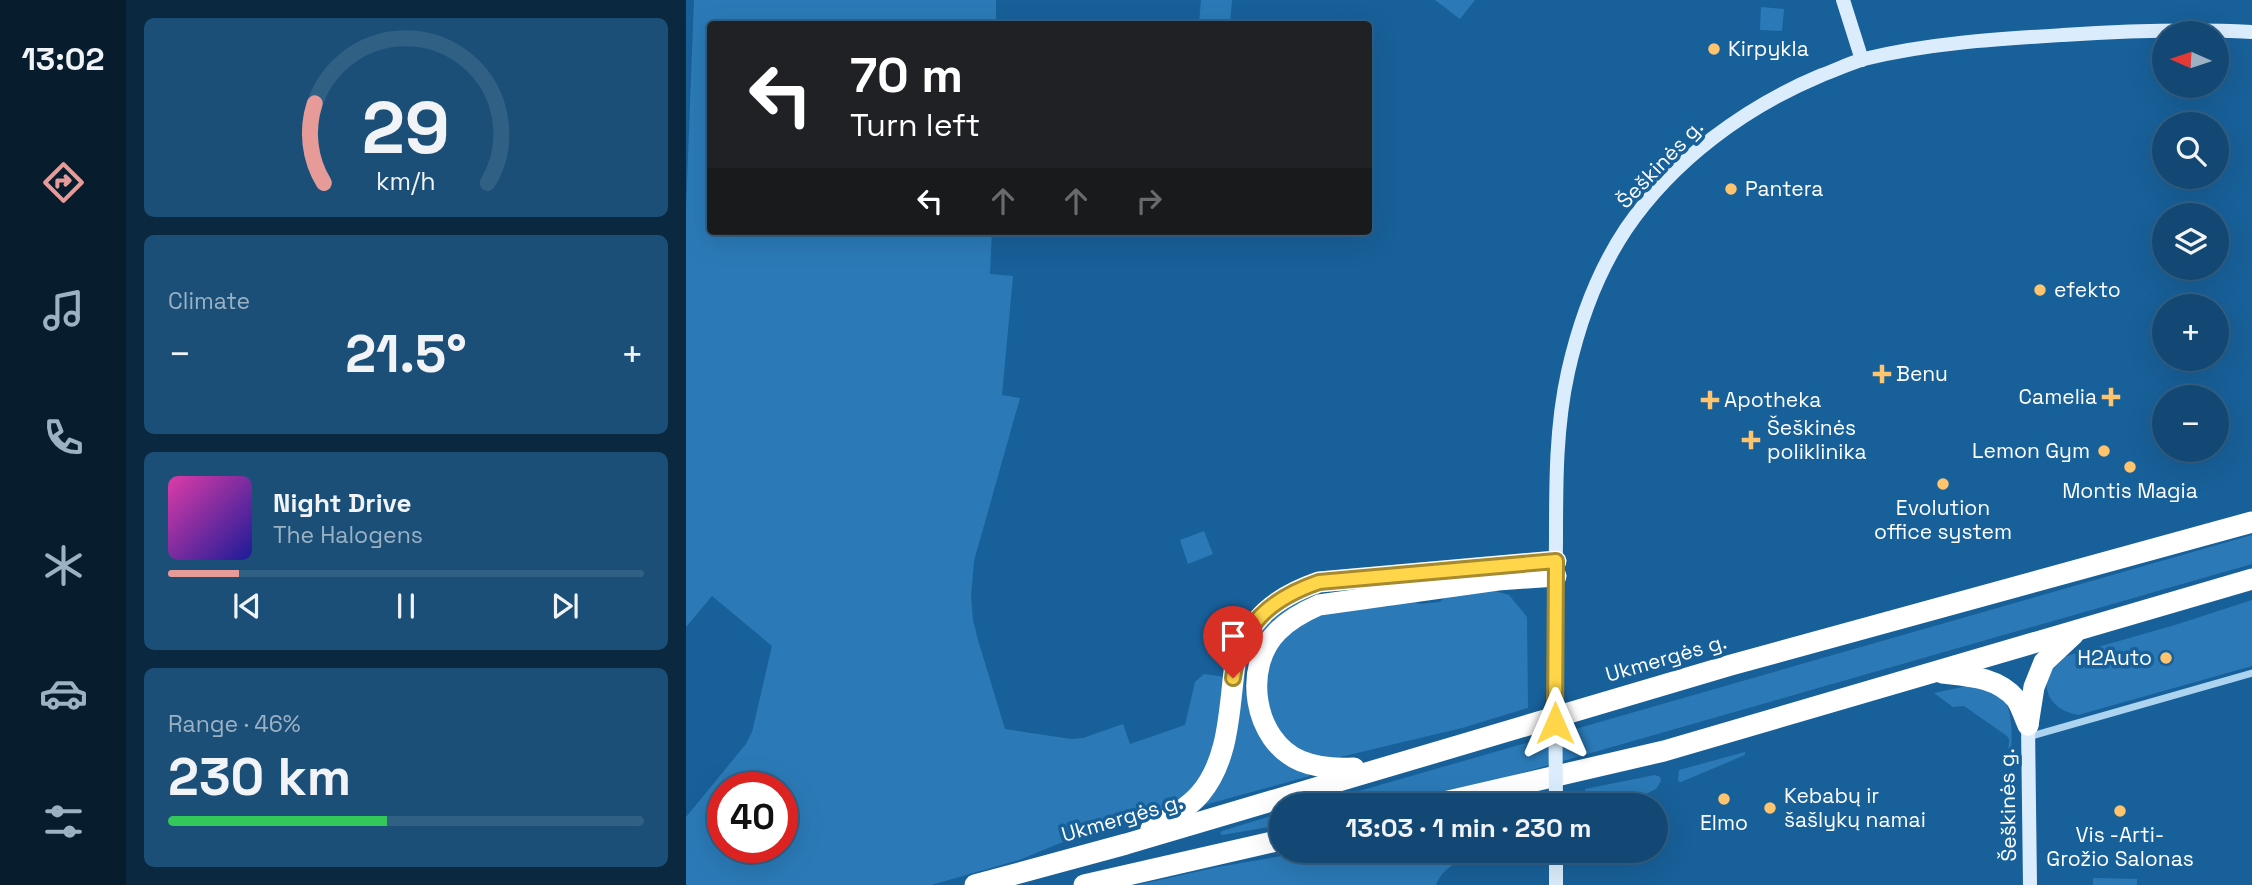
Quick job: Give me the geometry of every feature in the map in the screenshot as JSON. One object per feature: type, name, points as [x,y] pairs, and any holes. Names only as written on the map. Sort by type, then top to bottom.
[{"type":"highway","name":"Ukmergės g.","points":[[975,885],[1126,844],[1720,668],[2252,522]]},
{"type":"highway","points":[[1382,767],[1335,769],[1315,766],[1299,761],[1284,751],[1273,738],[1259,709],[1257,692],[1260,659],[1276,632],[1295,616],[1319,605],[1556,569]]},
{"type":"highway","points":[[1126,844],[1186,807],[1200,794],[1213,775],[1221,755],[1239,650],[1256,621],[1283,597],[1319,582],[1556,569]]},
{"type":"highway","points":[[1483,793],[1664,751],[2252,579]]},
{"type":"highway","points":[[2028,731],[2034,687],[2044,662],[2079,631]]},
{"type":"highway","points":[[1933,672],[1996,682],[2017,700],[2028,731]]},
{"type":"highway","points":[[1084,885],[1269,843]]},
{"type":"street","points":[[1843,0],[1862,60]]},
{"type":"street","name":"Šeškinės g.","points":[[1556,793],[1556,462],[1560,413],[1568,374],[1592,296],[1626,229],[1668,180],[1716,135],[1759,107],[1797,85],[1862,60],[1948,44],[2026,37],[2202,29],[2252,32]]},
{"type":"street","points":[[2028,731],[2252,673]]},
{"type":"street","name":"Šeškinės g.","points":[[2028,731],[2030,885]]},
{"type":"street","points":[[1556,863],[1556,885]]},
{"type":"shaded area","points":[[694,0],[996,0],[996,21],[707,21],[707,235],[992,235],[990,274],[1013,276],[1002,395],[1020,398],[974,561],[971,597],[978,640],[1005,729],[1071,739],[1083,738],[1123,724],[1130,744],[1185,725],[1195,682],[1204,674],[1225,677],[1216,744],[1201,782],[1175,805],[1097,828],[1019,860],[931,885],[686,885],[686,817],[707,791],[707,863],[798,863],[798,772],[723,772],[746,744],[752,732],[772,646],[712,596],[686,627],[686,208]]},
{"type":"shaded area","points":[[1201,0],[1232,0],[1230,21],[1199,21]]},
{"type":"shaded area","points":[[1435,0],[1475,0],[1460,19]]},
{"type":"shaded area","points":[[1761,7],[1784,9],[1782,31],[1760,30]]},
{"type":"shaded area","points":[[1204,531],[1213,554],[1188,564],[1180,540]]},
{"type":"shaded area","points":[[2252,535],[2252,564],[1451,793],[1352,793]]},
{"type":"shaded area","points":[[1510,569],[1301,603],[1275,621],[1256,644],[1249,658],[1245,688],[1251,716],[1279,748],[1310,776],[1204,805],[1212,793],[1241,667],[1251,640],[1273,615],[1291,603],[1317,595]]},
{"type":"shaded area","points":[[1495,591],[1509,595],[1527,617],[1528,708],[1462,728],[1340,757],[1325,757],[1303,751],[1285,739],[1270,707],[1264,672],[1281,637],[1294,626],[1335,612],[1392,606],[1394,601],[1403,597],[1420,604],[1440,602],[1447,595],[1456,592]]},
{"type":"shaded area","points":[[2252,600],[2252,666],[2078,715],[2067,712],[2051,700],[2047,683],[2049,674],[2063,657]]},
{"type":"shaded area","points":[[1977,684],[2004,697],[2012,733],[2011,756],[2008,756],[2007,736],[1964,706],[1953,707],[1934,693]]},
{"type":"shaded area","points":[[1745,752],[1745,755],[1678,781],[1679,770]]},
{"type":"shaded area","points":[[1655,775],[1660,777],[1661,781],[1656,789],[1648,793],[1585,793],[1585,789]]},
{"type":"shaded area","points":[[1269,817],[1269,827],[1222,835],[1222,831]]},
{"type":"shaded area","points":[[1269,858],[1269,863],[1457,863],[1447,869],[1436,885],[1137,885]]},
{"type":"shaded area","points":[[2093,878],[2137,879],[2137,885],[2093,885]]},
{"type":"place","name":"Kirpykla","points":[[1714,49]]},
{"type":"place","name":"Pantera","points":[[1731,189]]},
{"type":"place","name":"efekto","points":[[2040,290]]},
{"type":"place","name":"Benu","points":[[1882,374]]},
{"type":"place","name":"Camelia","points":[[2111,397]]},
{"type":"place","name":"Apotheka","points":[[1710,400]]},
{"type":"place","name":"Šeškinės poliklinika","points":[[1751,440]]},
{"type":"place","name":"Lemon Gym","points":[[2104,451]]},
{"type":"place","name":"Montis Magia","points":[[2130,467]]},
{"type":"place","name":"Evolution office system","points":[[1943,484]]},
{"type":"place","name":"H2Auto","points":[[2166,658]]},
{"type":"place","name":"Elmo","points":[[1724,799]]},
{"type":"place","name":"Kebabų ir šašlykų namai","points":[[1770,808]]},
{"type":"place","name":"Vis -Arti- Grožio Salonas","points":[[2120,811]]},
{"type":"route","points":[[1233,678],[1239,650],[1256,621],[1283,597],[1319,582],[1556,561],[1555,723]]}]
